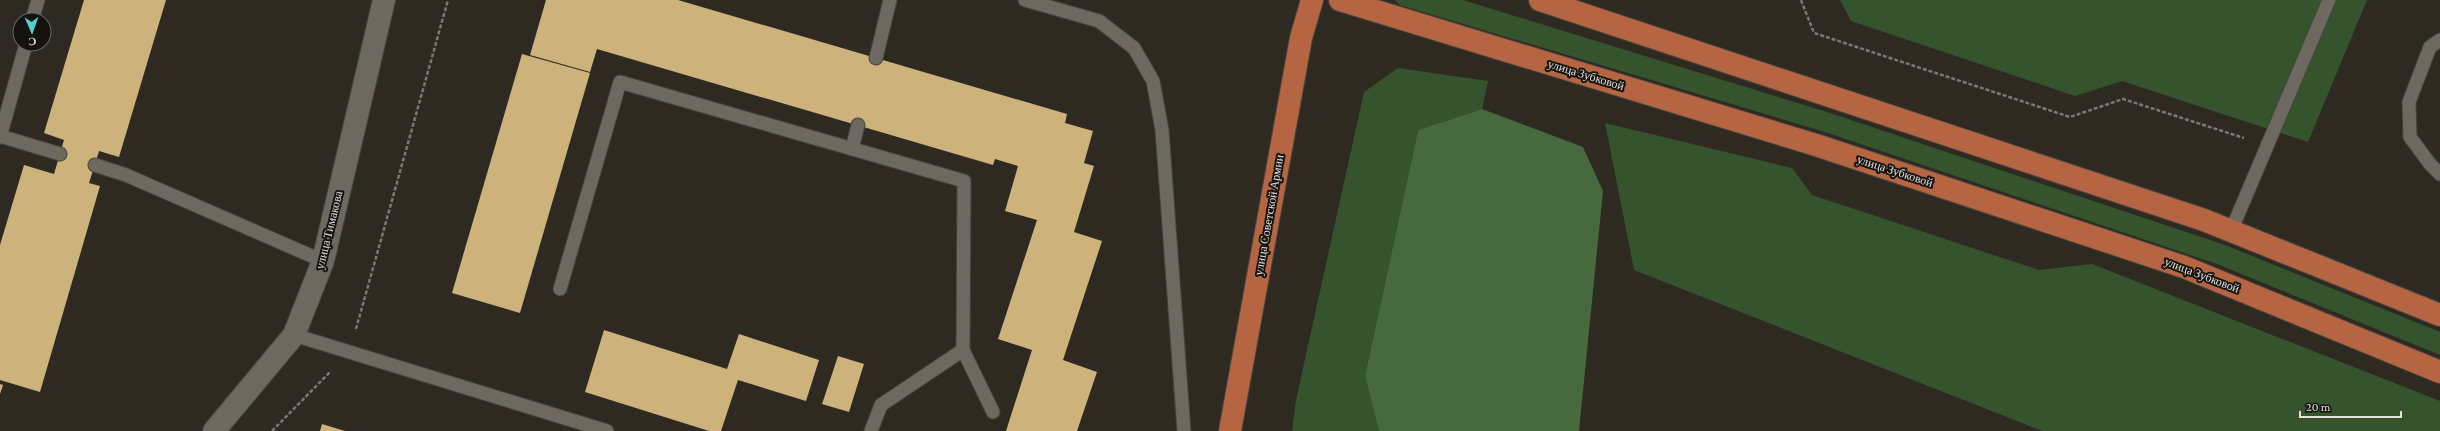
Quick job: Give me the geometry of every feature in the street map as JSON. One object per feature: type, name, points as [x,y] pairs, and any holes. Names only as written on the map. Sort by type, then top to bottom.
[{"type":"main road","name":"улица Советской Армии","points":[[1230,431],[1301,38],[1312,0]]},
{"type":"main road","name":"улица Зубковой","points":[[1340,0],[1816,145],[2184,267],[2440,372]]},
{"type":"main road","points":[[1540,0],[1920,125],[2231,231],[2440,315]]},
{"type":"street","name":"улица Тимакова","points":[[214,431],[294,335],[323,261],[384,0]]},
{"type":"lane","points":[[34,12],[38,0]]},
{"type":"lane","points":[[876,58],[890,0]]},
{"type":"lane","points":[[1025,0],[1099,21],[1134,48],[1153,81],[1162,130],[1184,431]]},
{"type":"lane","points":[[2231,231],[2329,0]]},
{"type":"lane","points":[[2440,40],[2430,47],[2409,102],[2410,137],[2430,164],[2440,174]]},
{"type":"lane","points":[[24,52],[0,136],[60,154]]},
{"type":"lane","points":[[560,290],[620,82],[964,181],[963,350],[993,412]]},
{"type":"lane","points":[[852,149],[858,125]]},
{"type":"lane","points":[[95,165],[126,174],[323,261]]},
{"type":"lane","points":[[294,335],[607,431]]},
{"type":"lane","points":[[871,431],[881,405],[963,350]]},
{"type":"path","points":[[272,431],[350,353],[448,0]]},
{"type":"path","points":[[1801,0],[1814,33],[2070,117],[2123,99],[2267,146]]},
{"type":"green space","points":[[1395,0],[1463,0],[1830,113],[2225,245],[2440,332],[2440,355],[2217,264],[1825,132],[1400,5]]},
{"type":"green space","points":[[1840,0],[2367,0],[2308,142],[2122,81],[2075,96],[1851,21]]},
{"type":"green space","points":[[1398,68],[1488,81],[1482,109],[1418,130],[1365,376],[1379,431],[1292,431],[1296,400],[1364,92]]},
{"type":"green space","points":[[1482,109],[1583,147],[1603,191],[1579,431],[1379,431],[1365,376],[1418,130]]},
{"type":"green space","points":[[1605,123],[1792,168],[1812,195],[2039,270],[2092,264],[2440,401],[2440,431],[2042,431],[1634,270]]},
{"type":"building","points":[[84,0],[166,0],[119,157],[99,151],[89,183],[100,186],[40,392],[0,380],[0,245],[24,165],[54,174],[64,140],[44,133]]},
{"type":"building","points":[[546,0],[678,0],[1067,114],[1065,123],[1093,131],[1084,163],[1094,166],[1074,232],[1102,241],[1063,360],[1097,372],[1077,431],[1006,431],[1032,350],[998,339],[1037,220],[1005,211],[1018,166],[995,159],[993,165],[597,49],[590,72],[530,55]]},
{"type":"building","points":[[522,54],[590,73],[520,313],[452,293]]},
{"type":"building","points":[[604,330],[727,369],[739,334],[819,360],[806,401],[738,380],[721,431],[709,431],[585,392]]},
{"type":"building","points":[[838,356],[864,364],[849,412],[822,404]]},
{"type":"building","points":[[0,384],[3,385],[0,394]]},
{"type":"building","points":[[322,424],[345,431],[320,431]]}]
